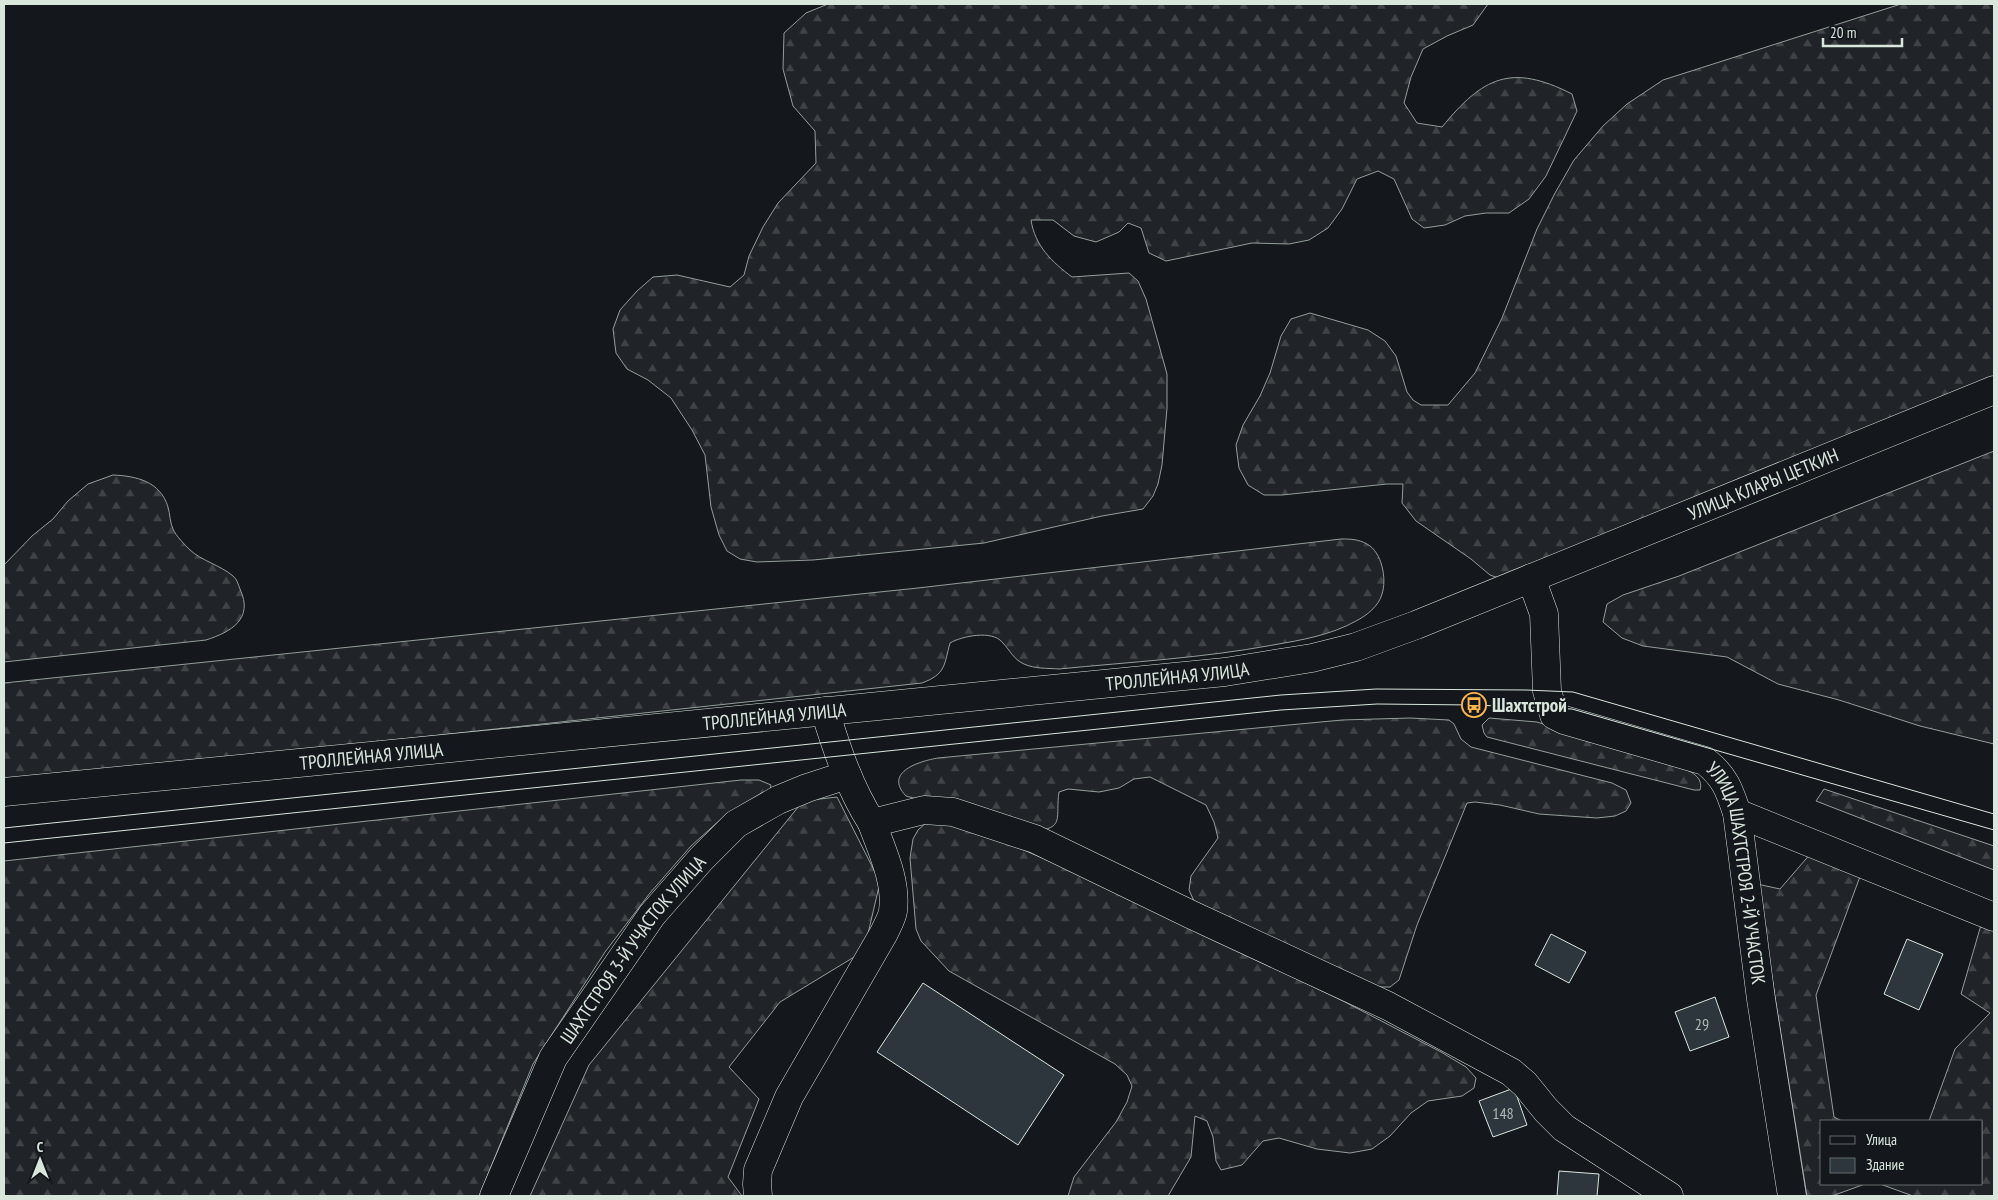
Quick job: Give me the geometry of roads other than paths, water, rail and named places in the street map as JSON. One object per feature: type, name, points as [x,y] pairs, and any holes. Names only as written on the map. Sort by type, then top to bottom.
[{"type":"street","name":"УЛИЦА КЛАРЫ ЦЕТКИН","points":[[1531,578],[1994,390]]},
{"type":"street","name":"ТРОЛЛЕЙНАЯ УЛИЦА","points":[[4,792],[1225,672],[1312,658],[1356,647],[1416,625],[1531,578]]},
{"type":"street","name":"УЛИЦА ШАХТСТРОЯ 2-Й УЧАСТОК","points":[[1531,578],[1544,614],[1547,691],[1554,715],[1564,720],[1706,761],[1719,772],[1728,787],[1737,813],[1760,999],[1792,1196]]},
{"type":"street","points":[[758,1196],[756,1184],[758,1170],[789,1097],[884,933],[893,912],[894,892],[888,869],[872,823],[860,804],[847,775],[834,742],[825,711]]},
{"type":"street","name":"ШАХТСТРОЯ 3-Й УЧАСТОК УЛИЦА","points":[[494,1196],[553,1058],[652,915],[701,859],[736,824],[778,800],[847,775]]},
{"type":"street","points":[[872,823],[924,810],[953,812],[1035,839],[1192,915],[1388,1006],[1511,1072],[1525,1084],[1546,1110],[1564,1128],[1669,1196]]},
{"type":"street","points":[[1737,813],[1994,917]]},
{"type":"tram line","points":[[4,828],[1281,695],[1376,689],[1573,692],[1994,814]]},
{"type":"tram line","points":[[4,843],[1281,710],[1377,704],[1572,709],[1994,830]]},
{"type":"place","name":"Шахтстрой","points":[[1474,705]]}]
